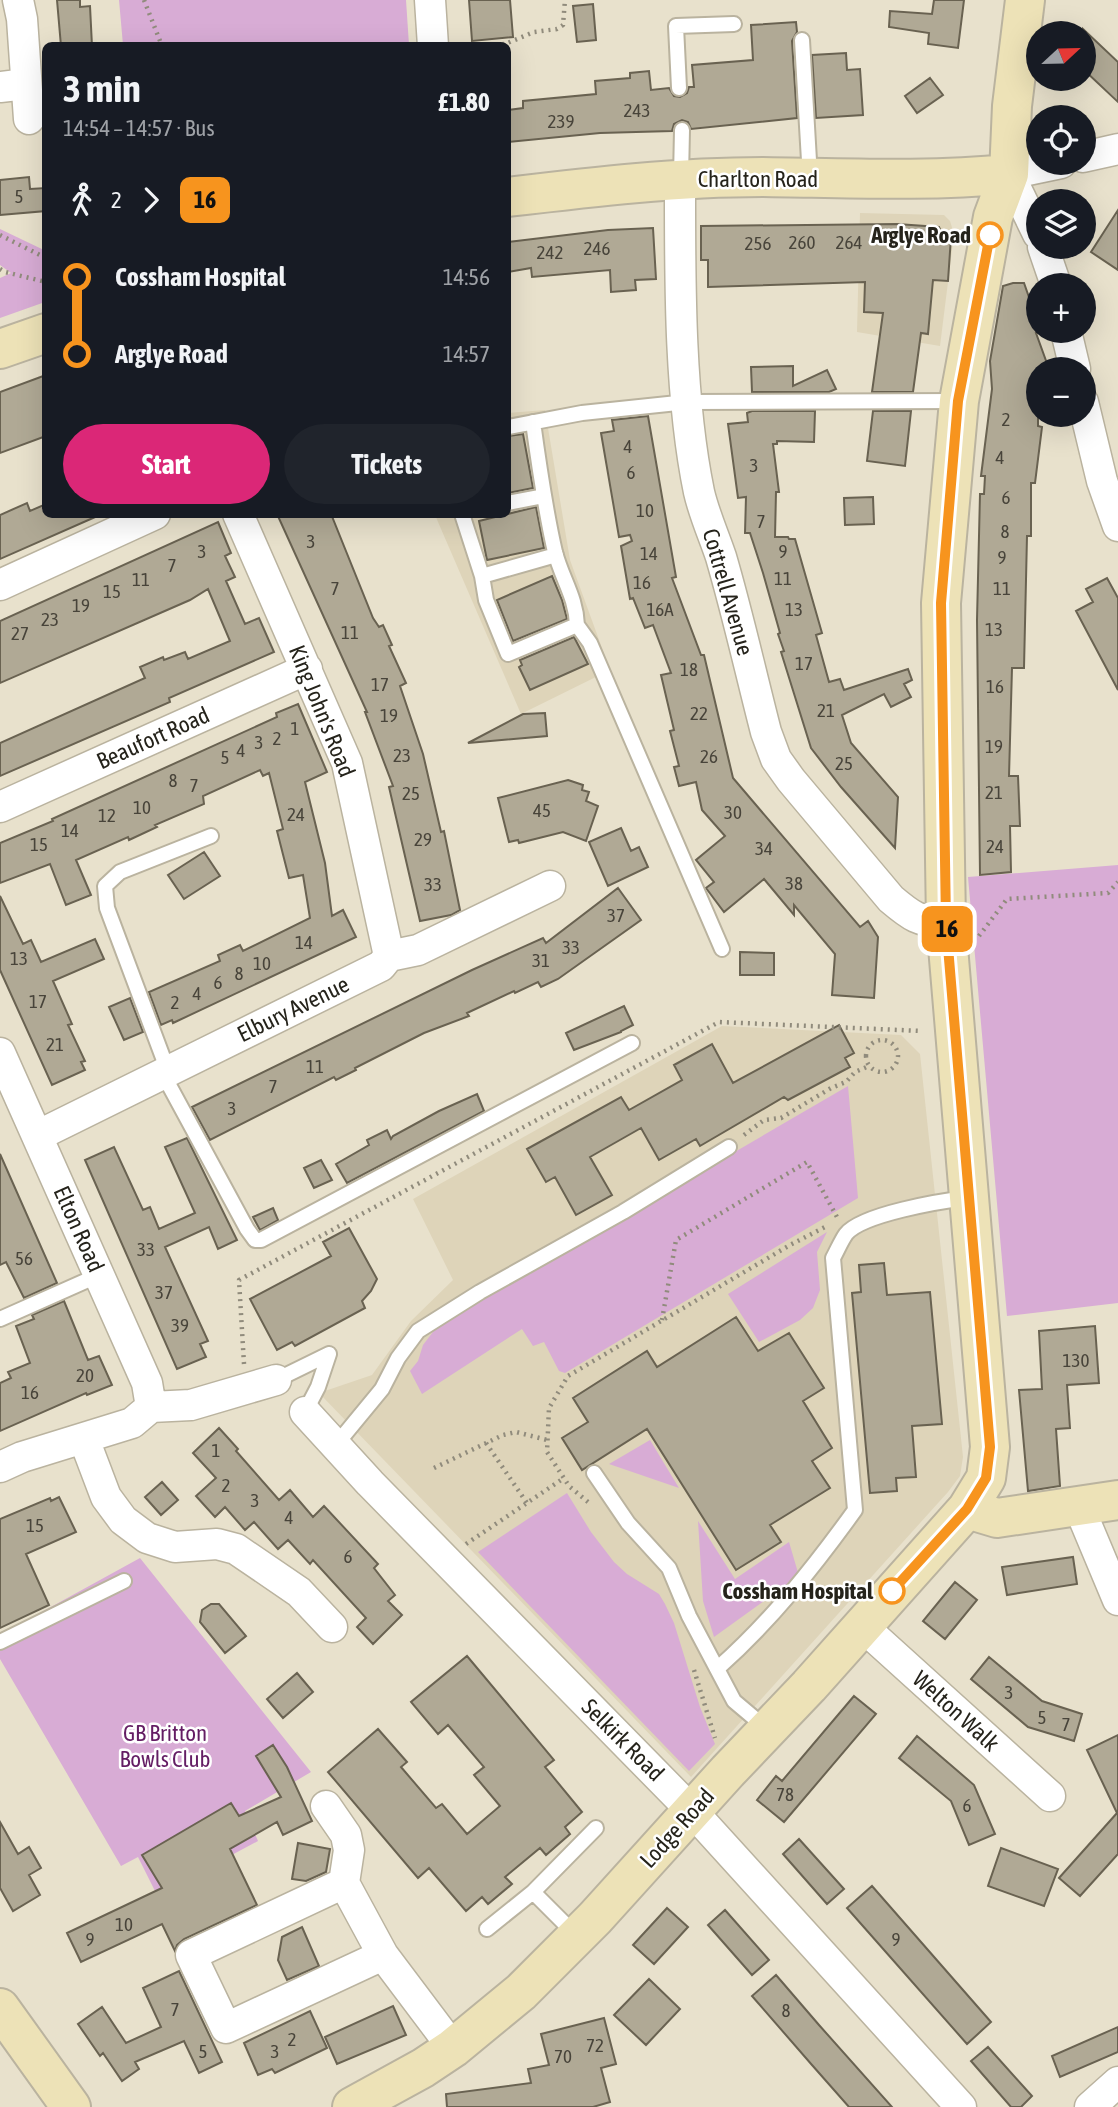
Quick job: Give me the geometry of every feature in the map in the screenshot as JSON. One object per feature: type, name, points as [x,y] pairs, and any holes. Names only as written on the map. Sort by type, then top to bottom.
[{"type":"main road","name":"Lodge Road","points":[[352,2107],[397,2096],[521,1992],[577,1936],[862,1626],[967,1509],[986,1478],[990,1447],[968,1197],[960,933],[941,603],[958,401],[993,217],[1009,174],[1012,106],[1025,0]]},
{"type":"main road","name":"Charlton Road","points":[[511,197],[680,179],[956,179],[1009,174]]},
{"type":"main road","points":[[0,349],[42,334]]},
{"type":"main road","points":[[967,1509],[997,1518],[1118,1500]]},
{"type":"main road","points":[[0,2008],[71,2107]]},
{"type":"street","points":[[18,0],[22,19],[13,86],[29,119]]},
{"type":"street","points":[[430,0],[433,42]]},
{"type":"street","points":[[1096,155],[1118,149]]},
{"type":"street","points":[[1026,170],[1009,174],[1026,209]]},
{"type":"street","name":"Cottrell Avenue","points":[[680,179],[687,402],[700,494],[721,559],[766,732],[776,759],[891,899],[909,915],[960,933]]},
{"type":"street","points":[[1089,427],[1102,481],[1118,526]]},
{"type":"street","points":[[0,585],[146,518]]},
{"type":"street","name":"King John's Road","points":[[240,518],[347,763],[390,956]]},
{"type":"street","name":"Beaufort Road","points":[[0,807],[307,669]]},
{"type":"street","name":"Elbury Avenue","points":[[37,1136],[380,966],[390,956],[418,950],[550,886]]},
{"type":"street","name":"Elton Road","points":[[0,1053],[147,1383],[150,1407]]},
{"type":"street","points":[[0,1467],[22,1457],[132,1423],[150,1407],[191,1405],[276,1381]]},
{"type":"street","name":"Selkirk Road","points":[[305,1412],[444,1559],[692,1811],[961,2107]]},
{"type":"street","points":[[84,1439],[106,1497],[123,1520],[147,1538],[175,1548],[217,1544],[236,1549],[299,1592],[332,1627]]},
{"type":"street","points":[[1079,1507],[1118,1600]]},
{"type":"street","name":"Welton Walk","points":[[862,1626],[1050,1796]]},
{"type":"street","points":[[326,1806],[345,1835],[349,1850],[344,1883],[383,1955],[453,2048]]},
{"type":"street","points":[[344,1883],[191,1955],[226,2028],[383,1955]]},
{"type":"street","points":[[1090,2107],[1118,2082]]},
{"type":"lane","points":[[679,88],[676,26],[734,24]]},
{"type":"lane","points":[[802,40],[810,179]]},
{"type":"lane","points":[[680,179],[682,130]]},
{"type":"lane","points":[[511,426],[582,413],[687,402],[958,401]]},
{"type":"lane","points":[[533,422],[556,555],[576,606],[577,625],[590,643],[722,949]]},
{"type":"lane","points":[[511,502],[544,496]]},
{"type":"lane","points":[[463,518],[482,576],[486,600],[508,654],[577,625]]},
{"type":"lane","points":[[482,576],[556,555]]},
{"type":"lane","points":[[211,836],[120,872],[105,886],[107,908],[165,1072],[255,1240],[261,1240],[632,1043]]},
{"type":"lane","points":[[335,1446],[383,1389],[398,1357],[418,1331],[729,1147]]},
{"type":"lane","points":[[718,1668],[782,1605],[820,1559],[855,1510],[833,1258],[847,1232],[872,1219],[931,1203],[968,1197]]},
{"type":"lane","points":[[0,1319],[99,1275]]},
{"type":"lane","points":[[276,1381],[329,1354],[318,1387],[305,1412]]},
{"type":"lane","points":[[594,1474],[628,1523],[669,1568],[689,1616],[734,1700],[767,1729]]},
{"type":"lane","points":[[0,1642],[124,1581]]},
{"type":"lane","points":[[488,1929],[533,1892],[596,1828]]},
{"type":"lane","points":[[533,1892],[577,1936]]},
{"type":"path","points":[[144,0],[160,42]]},
{"type":"path","points":[[510,42],[534,32],[557,29],[563,25],[565,0]]},
{"type":"path","points":[[0,235],[42,258]]},
{"type":"path","points":[[2,272],[42,281]]},
{"type":"path","points":[[960,933],[1007,899],[1108,893],[1118,882]]},
{"type":"path","points":[[246,1389],[239,1280],[719,1022],[922,1031]]},
{"type":"path","points":[[882,1039],[898,1050],[898,1061],[891,1070],[880,1072],[869,1066],[866,1051],[873,1043],[882,1039]]},
{"type":"path","points":[[729,1147],[764,1120],[781,1118],[869,1066]]},
{"type":"path","points":[[589,1503],[564,1478],[547,1452],[549,1408],[568,1376],[662,1321],[790,1245],[839,1221],[807,1162],[676,1240],[662,1321]]},
{"type":"path","points":[[434,1468],[503,1435],[516,1433],[547,1440]]},
{"type":"path","points":[[486,1443],[527,1503]]},
{"type":"path","points":[[444,1559],[564,1478]]},
{"type":"path","points":[[692,1663],[706,1715],[728,1771]]},
{"type":"shaded area","points":[[860,213],[944,215],[950,221],[954,234],[940,346],[857,332]]},
{"type":"shaded area","points":[[545,410],[570,560],[610,670],[521,714],[436,518],[511,518],[511,413]]},
{"type":"shaded area","name":"Cossham Hospital","points":[[722,1026],[901,1035],[920,1054],[963,1457],[960,1476],[948,1492],[691,1777],[319,1393],[372,1375],[411,1321],[453,1280],[413,1199]]},
{"type":"green space","points":[[119,0],[406,0],[409,42],[123,42]]},
{"type":"green space","points":[[0,229],[42,249],[42,303],[0,318],[0,278],[11,273],[0,265]]},
{"type":"green space","points":[[1118,865],[1118,1303],[1007,1316],[968,877]]},
{"type":"green space","points":[[848,1086],[858,1198],[565,1373],[559,1371],[544,1342],[533,1346],[522,1329],[422,1394],[410,1371],[418,1361],[423,1345],[439,1324]]},
{"type":"green space","points":[[827,1232],[817,1252],[820,1290],[813,1308],[800,1320],[759,1342],[728,1294]]},
{"type":"green space","points":[[650,1440],[679,1488],[609,1464]]},
{"type":"green space","points":[[567,1493],[591,1532],[614,1562],[627,1574],[659,1594],[674,1623],[700,1707],[715,1744],[689,1771],[478,1552]]},
{"type":"green space","points":[[698,1521],[735,1579],[789,1542],[799,1576],[714,1637],[703,1601]]},
{"type":"green space","name":"GB Britton Bowls Club","points":[[140,1558],[311,1772],[245,1811],[258,1841],[157,1895],[138,1857],[121,1866],[0,1659],[0,1635]]},
{"type":"building","points":[[57,0],[80,0],[80,7],[90,6],[92,42],[61,42]]},
{"type":"building","points":[[469,0],[510,0],[513,37],[472,41]]},
{"type":"building","points":[[934,0],[964,0],[958,48],[928,44],[929,33],[889,27],[890,11],[932,14]]},
{"type":"building","points":[[593,4],[596,40],[577,42],[573,6]]},
{"type":"building","points":[[796,22],[797,32],[792,41],[797,118],[691,129],[688,122],[682,120],[674,124],[672,131],[600,133],[511,142],[511,110],[523,108],[523,101],[596,94],[595,81],[630,78],[630,73],[649,71],[651,90],[669,88],[674,96],[680,97],[687,93],[689,87],[694,87],[692,65],[753,60],[751,25]]},
{"type":"building","points":[[1096,41],[1118,62],[1118,102],[1096,81]]},
{"type":"building","points":[[846,53],[847,70],[860,69],[863,115],[816,118],[812,55]]},
{"type":"building","points":[[930,78],[943,95],[917,113],[905,96]]},
{"type":"building","points":[[29,177],[30,189],[42,188],[42,211],[0,215],[0,180]]},
{"type":"building","points":[[1118,210],[1118,270],[1096,255],[1096,244]]},
{"type":"building","points":[[897,224],[939,227],[943,236],[951,237],[948,281],[933,280],[928,334],[921,333],[913,392],[872,392],[883,313],[864,312],[865,282],[708,287],[708,260],[701,260],[701,226]]},
{"type":"building","points":[[653,228],[656,279],[635,280],[636,290],[611,292],[610,270],[532,277],[531,268],[511,271],[511,242],[608,230]]},
{"type":"building","points":[[1024,283],[1026,289],[1026,343],[1040,343],[1045,357],[1026,357],[1026,427],[1042,427],[1035,483],[1031,483],[1031,536],[1027,536],[1024,668],[1012,668],[1009,776],[1018,776],[1020,826],[1010,826],[1011,872],[980,875],[977,620],[980,494],[984,494],[985,476],[981,476],[992,389],[990,361],[1003,286]]},
{"type":"building","points":[[793,366],[793,386],[827,370],[836,389],[829,392],[752,392],[751,367]]},
{"type":"building","points":[[42,376],[42,437],[0,453],[0,392]]},
{"type":"building","points":[[815,411],[814,442],[777,441],[777,444],[773,444],[779,492],[776,492],[775,537],[795,539],[822,633],[816,635],[829,682],[840,679],[844,690],[908,669],[912,680],[904,684],[911,697],[891,707],[884,694],[842,715],[851,743],[898,797],[895,848],[841,787],[811,748],[781,652],[784,651],[778,634],[780,633],[763,573],[750,533],[745,533],[746,497],[738,498],[728,424],[748,422],[747,413]]},
{"type":"building","points":[[873,411],[911,411],[905,466],[867,461]]},
{"type":"building","points":[[648,416],[676,577],[672,578],[701,655],[704,655],[733,778],[860,927],[868,921],[878,937],[874,998],[832,995],[835,954],[794,905],[794,915],[764,879],[724,912],[706,888],[714,882],[696,860],[725,836],[702,810],[696,782],[679,786],[674,767],[679,766],[670,731],[674,730],[661,675],[671,673],[653,625],[645,628],[633,598],[630,599],[621,546],[632,541],[630,535],[619,537],[601,433],[614,431],[612,420]]},
{"type":"building","points":[[523,434],[533,488],[511,492],[511,436]]},
{"type":"building","points":[[873,497],[874,524],[845,525],[844,498]]},
{"type":"building","points":[[27,503],[30,511],[42,506],[42,518],[93,518],[0,559],[0,515]]},
{"type":"building","points":[[536,507],[544,548],[487,560],[479,521],[511,518],[511,513]]},
{"type":"building","points":[[279,518],[333,518],[373,618],[379,627],[383,625],[392,645],[389,646],[406,683],[400,686],[423,754],[441,832],[444,831],[460,910],[451,915],[420,921],[389,787],[393,786],[367,712]]},
{"type":"building","points":[[218,522],[231,553],[225,556],[235,577],[226,581],[245,624],[259,618],[274,652],[169,698],[170,702],[0,776],[0,743],[145,678],[140,667],[163,657],[164,660],[185,652],[188,659],[230,641],[208,589],[190,600],[0,683],[0,621]]},
{"type":"building","points":[[552,576],[567,619],[513,641],[497,600]]},
{"type":"building","points":[[1107,578],[1118,598],[1118,690],[1076,611],[1093,602],[1086,589]]},
{"type":"building","points":[[574,637],[588,664],[530,690],[519,667],[522,665],[520,660]]},
{"type":"building","points":[[298,704],[327,772],[305,782],[325,863],[332,916],[343,910],[356,937],[173,1023],[172,1020],[161,1025],[149,992],[220,961],[218,955],[240,945],[243,951],[310,918],[303,875],[289,878],[277,831],[283,829],[269,773],[263,776],[260,770],[203,796],[204,804],[155,825],[157,827],[76,860],[91,895],[66,905],[50,864],[0,883],[0,843],[277,717],[276,713]]},
{"type":"building","points":[[545,713],[547,736],[468,743],[523,714]]},
{"type":"building","points":[[568,780],[583,785],[582,790],[589,792],[586,801],[598,806],[586,841],[563,832],[519,843],[518,840],[509,842],[498,798]]},
{"type":"building","points":[[621,828],[631,851],[639,847],[648,867],[608,886],[589,842]]},
{"type":"building","points":[[204,852],[220,876],[184,899],[168,875]]},
{"type":"building","points":[[618,888],[641,920],[558,979],[541,987],[538,982],[515,993],[514,991],[467,1013],[469,1016],[424,1033],[336,1080],[334,1077],[210,1140],[192,1107],[472,970],[543,938],[546,943]]},
{"type":"building","points":[[0,896],[23,944],[31,940],[41,962],[95,939],[104,959],[53,981],[72,1024],[68,1025],[85,1061],[81,1062],[85,1070],[52,1085],[0,970]]},
{"type":"building","points":[[740,952],[774,953],[774,975],[740,975]]},
{"type":"building","points":[[130,998],[143,1032],[124,1040],[109,1007]]},
{"type":"building","points":[[624,1006],[633,1025],[574,1050],[566,1033]]},
{"type":"building","points":[[839,1025],[854,1053],[845,1058],[850,1067],[788,1100],[784,1097],[700,1146],[696,1139],[659,1160],[641,1128],[590,1157],[612,1195],[576,1215],[555,1177],[546,1182],[527,1149],[621,1097],[629,1110],[682,1080],[674,1065],[712,1044],[733,1083]]},
{"type":"building","points":[[477,1094],[484,1111],[347,1183],[336,1164],[369,1145],[367,1140],[387,1130],[391,1139],[439,1111]]},
{"type":"building","points":[[187,1138],[237,1240],[218,1249],[209,1227],[165,1247],[208,1341],[200,1344],[206,1357],[177,1369],[85,1160],[114,1147],[143,1210],[150,1207],[159,1229],[195,1213],[165,1147]]},
{"type":"building","points":[[0,1154],[57,1283],[24,1298],[6,1262],[0,1265]]},
{"type":"building","points":[[321,1160],[332,1180],[314,1188],[304,1168]]},
{"type":"building","points":[[273,1208],[278,1220],[260,1230],[253,1217]]},
{"type":"building","points":[[349,1228],[377,1279],[362,1301],[365,1308],[295,1346],[292,1342],[277,1350],[250,1299],[331,1256],[323,1242]]},
{"type":"building","points":[[884,1263],[887,1295],[930,1292],[942,1424],[912,1426],[916,1477],[896,1478],[897,1491],[870,1493],[852,1293],[861,1292],[859,1265]]},
{"type":"building","points":[[64,1301],[88,1360],[99,1356],[112,1385],[87,1395],[86,1393],[0,1431],[0,1383],[11,1378],[8,1372],[30,1363],[16,1326],[34,1319],[32,1315]]},
{"type":"building","name":"Cossham Hospital","points":[[736,1317],[758,1351],[789,1333],[824,1388],[803,1401],[832,1448],[812,1461],[830,1488],[770,1525],[781,1542],[736,1570],[647,1429],[582,1470],[562,1438],[588,1422],[573,1398],[647,1351],[657,1367]]},
{"type":"building","points":[[1095,1326],[1099,1383],[1067,1385],[1070,1428],[1056,1429],[1060,1486],[1028,1491],[1019,1390],[1042,1389],[1039,1331]]},
{"type":"building","points":[[219,1428],[279,1500],[290,1490],[313,1517],[324,1506],[378,1564],[374,1568],[395,1595],[388,1601],[402,1615],[373,1644],[357,1627],[366,1618],[313,1560],[310,1564],[288,1540],[278,1549],[254,1522],[245,1530],[225,1507],[215,1517],[196,1496],[216,1478],[193,1453]]},
{"type":"building","points":[[162,1482],[178,1500],[161,1515],[145,1497]]},
{"type":"building","points":[[59,1497],[76,1532],[26,1554],[49,1605],[0,1628],[0,1519],[50,1498],[51,1501]]},
{"type":"building","points":[[1073,1557],[1077,1584],[1007,1595],[1002,1567]]},
{"type":"building","points":[[955,1582],[977,1600],[945,1639],[923,1621]]},
{"type":"building","points":[[211,1604],[219,1604],[246,1636],[225,1653],[200,1622],[202,1610]]},
{"type":"building","points":[[467,1656],[554,1760],[545,1767],[582,1812],[565,1827],[570,1834],[546,1855],[540,1848],[505,1877],[512,1884],[488,1904],[482,1897],[466,1911],[429,1868],[418,1878],[328,1772],[378,1729],[407,1762],[401,1767],[436,1808],[442,1804],[467,1834],[500,1806],[474,1775],[484,1767],[448,1725],[438,1734],[411,1702]]},
{"type":"building","points":[[989,1657],[1042,1701],[1082,1714],[1074,1741],[1028,1727],[971,1679]]},
{"type":"building","points":[[297,1673],[313,1692],[283,1718],[267,1699]]},
{"type":"building","points":[[854,1696],[876,1714],[784,1822],[757,1800],[776,1776],[782,1781]]},
{"type":"building","points":[[1118,1735],[1118,1854],[1080,1896],[1059,1878],[1117,1813],[1087,1750]]},
{"type":"building","points":[[917,1736],[974,1785],[995,1834],[969,1845],[951,1801],[899,1758]]},
{"type":"building","points":[[273,1745],[287,1767],[312,1821],[283,1835],[277,1822],[230,1849],[257,1905],[184,1939],[175,1951],[162,1924],[81,1962],[67,1933],[162,1888],[142,1855],[231,1803],[239,1816],[281,1797],[256,1756]]},
{"type":"building","points":[[0,1822],[18,1854],[29,1847],[41,1868],[29,1875],[40,1895],[13,1911],[0,1888]]},
{"type":"building","points":[[799,1839],[844,1889],[827,1904],[783,1854]]},
{"type":"building","points":[[298,1843],[330,1849],[326,1872],[306,1881],[292,1879]]},
{"type":"building","points":[[1001,1848],[1058,1869],[1044,1906],[988,1886]]},
{"type":"building","points":[[872,1886],[991,2022],[967,2044],[847,1908]]},
{"type":"building","points":[[667,1908],[688,1927],[654,1964],[633,1945]]},
{"type":"building","points":[[725,1910],[769,1960],[752,1975],[708,1925]]},
{"type":"building","points":[[302,1927],[319,1966],[287,1980],[278,1960],[282,1937]]},
{"type":"building","points":[[179,1971],[222,2062],[199,2073],[184,2041],[135,2062],[139,2069],[122,2081],[103,2053],[100,2056],[78,2024],[102,2007],[126,2043],[161,2027],[143,1988]]},
{"type":"building","points":[[776,1975],[892,2107],[849,2107],[812,2065],[752,1996]]},
{"type":"building","points":[[649,1979],[680,2009],[646,2045],[614,2015]]},
{"type":"building","points":[[393,2006],[406,2035],[337,2064],[325,2037]]},
{"type":"building","points":[[310,2011],[327,2048],[275,2073],[272,2069],[258,2075],[244,2043]]},
{"type":"building","points":[[604,2018],[616,2064],[601,2068],[610,2102],[593,2107],[447,2107],[446,2094],[531,2083],[528,2069],[549,2065],[541,2034]]},
{"type":"building","points":[[1118,2027],[1118,2052],[1060,2077],[1052,2056]]},
{"type":"building","points":[[988,2047],[1032,2096],[1021,2107],[1011,2107],[971,2061]]},
{"type":"bus line","name":"16","points":[[892,1591],[967,1509],[986,1478],[990,1447],[946,923],[941,603],[953,486],[958,401],[990,235]]},
{"type":"place","name":"Arglye Road","points":[[990,235]]},
{"type":"place","name":"Cossham Hospital","points":[[892,1591]]}]
